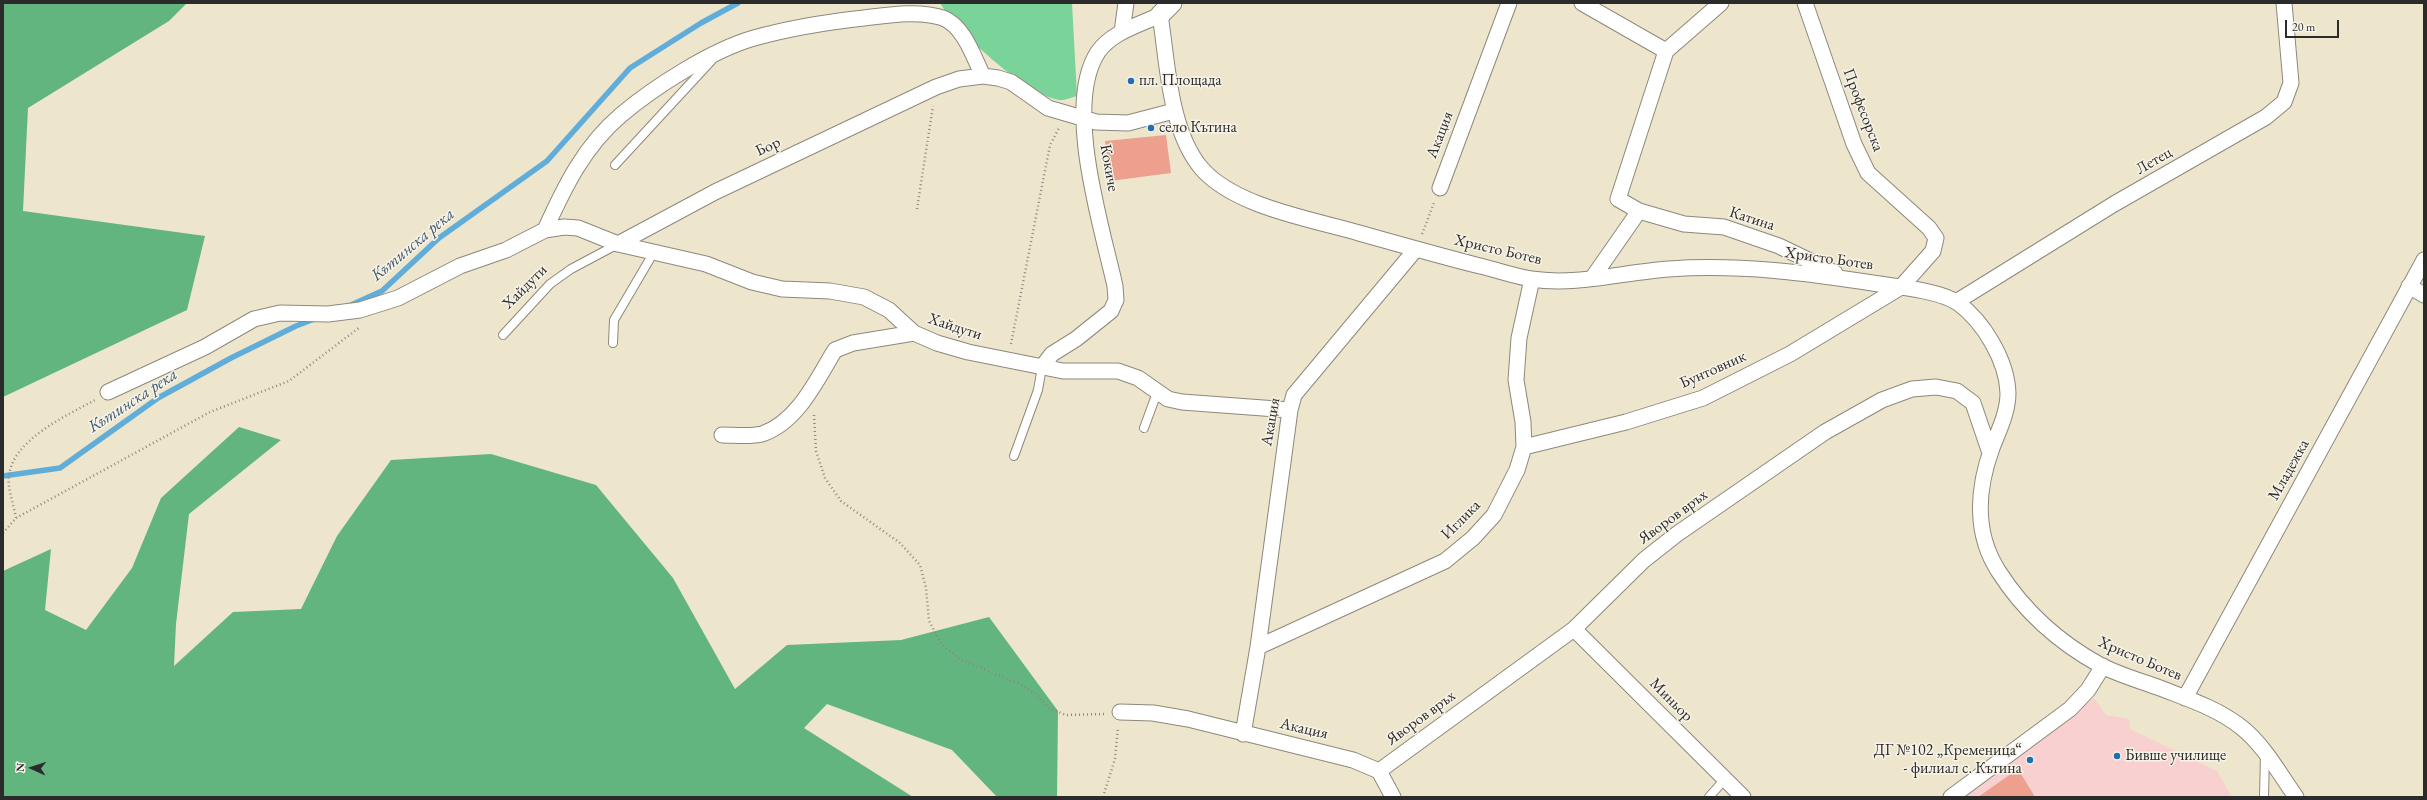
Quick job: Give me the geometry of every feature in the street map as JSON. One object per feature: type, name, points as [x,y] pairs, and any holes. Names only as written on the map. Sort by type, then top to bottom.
[{"type":"street","points":[[1122,32],[1126,3]]},
{"type":"street","name":"Акация","points":[[1440,188],[1509,3]]},
{"type":"street","points":[[1582,3],[1666,51],[1721,3]]},
{"type":"street","name":"Професорска","points":[[1805,3],[1854,144],[1868,173],[1929,228],[1936,238],[1933,251],[1901,287]]},
{"type":"street","name":"Летец","points":[[1956,302],[2114,204],[2266,117],[2284,102],[2291,83],[2284,3]]},
{"type":"street","name":"Кокиче","points":[[1042,367],[1052,354],[1076,339],[1111,311],[1116,300],[1115,286],[1086,149],[1084,117],[1087,88],[1098,52],[1107,42],[1122,32],[1166,9]]},
{"type":"street","name":"Христо Ботев","points":[[1166,9],[1174,111],[1187,144],[1200,167],[1218,185],[1248,199],[1287,212],[1416,249],[1532,279],[1560,280],[1667,269],[1720,267],[1778,270],[1901,287],[1956,302],[1978,323],[1993,343],[2003,370],[2008,392],[2004,418],[1990,453],[1982,486],[1980,516],[1986,549],[2000,574],[2033,614],[2062,642],[2103,666],[2214,710],[2242,728],[2265,752],[2296,797]]},
{"type":"street","points":[[545,230],[568,180],[589,148],[621,115],[673,78],[719,52],[753,38],[825,22],[891,15],[917,14],[943,18],[958,29],[983,76]]},
{"type":"street","name":"Катина","points":[[1666,51],[1618,200],[1639,211],[1684,224],[1724,226],[1778,246],[1848,279]]},
{"type":"street","name":"Бор","points":[[618,244],[715,192],[936,87],[959,79],[983,76],[1011,82],[1048,108],[1066,115]]},
{"type":"street","points":[[1066,115],[1084,117],[1096,122],[1128,123],[1174,111]]},
{"type":"street","points":[[1593,277],[1639,211]]},
{"type":"street","name":"Хайдути","points":[[108,392],[205,346],[254,319],[280,313],[328,314],[360,310],[398,298],[460,266],[506,250],[545,230],[564,227],[578,228],[618,244],[706,264],[752,282],[782,289],[830,291],[864,297],[889,310],[914,333],[944,345],[1064,371],[1118,371],[1138,378],[1168,398],[1182,402],[1290,410]]},
{"type":"street","name":"Акация","points":[[1378,771],[1353,760],[1328,753],[1243,734],[1258,647],[1290,410],[1294,395],[1416,249]]},
{"type":"street","name":"Младежка","points":[[2185,698],[2424,260]]},
{"type":"street","name":"Иглика","points":[[1258,647],[1444,560],[1473,538],[1494,515],[1516,470],[1524,447],[1523,422],[1516,380],[1519,338],[1532,279]]},
{"type":"street","points":[[2409,286],[2424,295]]},
{"type":"street","name":"Бунтовник","points":[[1524,447],[1626,422],[1703,398],[1790,354],[1901,287]]},
{"type":"street","points":[[722,435],[760,434],[774,429],[815,387],[835,350],[853,343],[914,333]]},
{"type":"street","name":"Яворов връх","points":[[1378,771],[1574,629],[1644,560],[1678,534],[1825,432],[1882,400],[1912,389],[1936,387],[1957,391],[1974,403],[1990,453]]},
{"type":"street","name":"Миньор","points":[[1574,629],[1743,797]]},
{"type":"street","points":[[1951,797],[2070,709],[2088,690],[2103,666]]},
{"type":"street","points":[[1120,712],[1153,713],[1188,719],[1243,734]]},
{"type":"street","points":[[1378,771],[1393,797]]},
{"type":"lane","points":[[615,165],[719,52]]},
{"type":"lane","name":"Хайдути","points":[[503,335],[550,284],[570,269],[618,244]]},
{"type":"lane","points":[[613,343],[614,320],[654,252]]},
{"type":"lane","points":[[1014,456],[1038,390],[1042,367]]},
{"type":"lane","points":[[1144,428],[1158,390]]},
{"type":"lane","points":[[2264,797],[2265,752]]},
{"type":"lane","points":[[1708,797],[1725,779]]},
{"type":"path","points":[[918,209],[936,87]]},
{"type":"path","points":[[1008,360],[1050,145],[1066,115]]},
{"type":"path","points":[[1416,249],[1440,188]]},
{"type":"path","points":[[3,533],[16,518],[210,412],[289,381],[362,326]]},
{"type":"path","points":[[815,387],[813,418],[816,451],[825,478],[841,501],[900,543],[920,565],[926,588],[929,621],[942,645],[960,659],[1030,690],[1049,708],[1066,715],[1120,712],[1114,759],[1103,797]]},
{"type":"path","points":[[16,518],[9,476],[15,456],[43,429],[108,392]]},
{"type":"shaded area","name":"Бивше училище","points":[[2094,698],[2106,715],[2129,719],[2130,729],[2217,771],[2232,797],[1959,797]]},
{"type":"green space","points":[[3,3],[187,3],[169,21],[28,108],[23,211],[205,236],[187,310],[3,397]]},
{"type":"green space","points":[[940,3],[1072,3],[1077,96],[1059,100],[1045,95],[1028,86],[993,60],[976,45],[961,30]]},
{"type":"green space","points":[[239,427],[281,440],[189,514],[176,624],[174,666],[233,612],[301,609],[337,536],[391,460],[491,454],[596,485],[673,578],[735,689],[787,645],[901,640],[989,617],[1058,711],[1057,797],[997,797],[952,750],[827,704],[804,728],[913,797],[3,797],[3,571],[51,549],[45,610],[86,630],[132,568],[161,498]]},
{"type":"building","points":[[1166,135],[1171,173],[1110,181],[1105,141]]},
{"type":"building","points":[[2018,769],[2035,797],[1978,797]]},
{"type":"waterway","name":"Кътинска река","points":[[351,305],[382,291],[439,238],[547,161],[630,68],[701,23],[738,3]]},
{"type":"waterway","name":"Кътинска река","points":[[3,476],[60,468],[158,398],[231,358],[296,326],[317,318]]},
{"type":"place","name":"пл. Площада","points":[[1131,81]]},
{"type":"place","name":"село Кътина","points":[[1151,128]]},
{"type":"place","name":"Бивше училище","points":[[2117,756]]},
{"type":"place","name":"ДГ №102 „Кременица“ - филиал с. Кътина","points":[[2030,760]]}]
